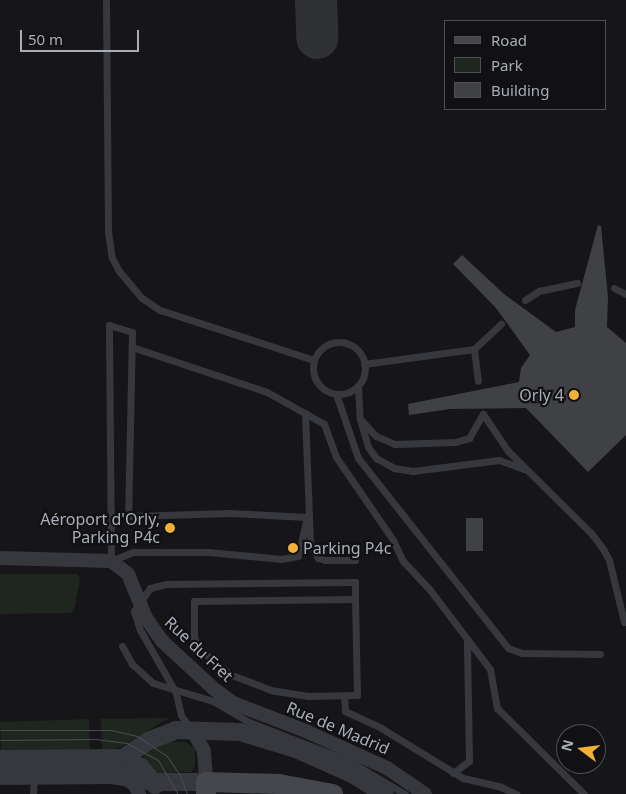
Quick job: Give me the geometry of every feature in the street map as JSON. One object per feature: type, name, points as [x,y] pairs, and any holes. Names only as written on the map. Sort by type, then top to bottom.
[{"type":"main road","points":[[206,788],[241,783],[295,786],[333,794]]},
{"type":"street","points":[[0,558],[111,560]]},
{"type":"street","name":"Rue du Fret","points":[[111,560],[128,574],[140,606],[162,641],[233,703]]},
{"type":"street","name":"Rue de Madrid","points":[[233,703],[348,749],[387,768],[425,794]]},
{"type":"street","points":[[0,776],[124,777],[156,788],[206,788],[204,751],[192,730]]},
{"type":"street","points":[[123,758],[166,732],[192,730],[240,732],[278,743],[354,775],[384,794]]},
{"type":"street","points":[[0,759],[123,758],[141,767],[156,788]]},
{"type":"street","points":[[124,777],[134,785],[139,794]]},
{"type":"street","points":[[241,783],[278,794]]},
{"type":"lane","points":[[106,0],[108,231],[112,258],[119,272],[142,298],[160,310],[314,360]]},
{"type":"lane","points":[[525,300],[539,291],[576,283]]},
{"type":"lane","points":[[614,288],[626,294]]},
{"type":"lane","points":[[364,364],[474,349],[501,324]]},
{"type":"lane","points":[[109,326],[132,332],[128,516],[192,513],[307,517],[298,556],[292,559],[176,552],[133,552],[111,560],[109,326]]},
{"type":"lane","points":[[336,394],[352,391],[358,386],[365,372],[364,364],[356,349],[341,342],[324,347],[314,360],[317,382],[336,394],[358,458],[508,648],[522,653],[600,654]]},
{"type":"lane","points":[[132,347],[266,392],[324,424],[336,457],[393,540],[403,561],[430,590],[494,676],[497,708],[584,794]]},
{"type":"lane","points":[[474,349],[478,381]]},
{"type":"lane","points":[[358,386],[360,419],[372,452],[394,468],[413,471],[498,460],[527,470]]},
{"type":"lane","points":[[305,413],[307,517],[310,543],[318,558],[330,561],[355,560]]},
{"type":"lane","points":[[360,419],[376,436],[395,444],[416,444],[469,438],[483,414],[495,436],[591,533],[603,549],[609,560],[624,622]]},
{"type":"lane","points":[[192,730],[181,714],[172,688],[140,630],[134,611],[140,606],[150,588],[166,584],[355,582],[357,695],[284,693],[232,675],[199,647],[194,638],[194,601],[355,599]]},
{"type":"lane","points":[[453,773],[469,761],[467,640]]},
{"type":"lane","points":[[122,646],[146,679],[213,701],[249,722],[349,761],[405,794]]},
{"type":"lane","points":[[344,695],[345,711],[382,728],[453,773],[516,794]]},
{"type":"lane","points":[[33,794],[34,776]]},
{"type":"green space","points":[[0,574],[77,574],[80,578],[75,606],[71,613],[0,614]]},
{"type":"green space","points":[[169,718],[121,747],[102,751],[101,719]]},
{"type":"green space","points":[[89,719],[90,750],[1,753],[0,722]]},
{"type":"green space","points":[[164,742],[185,742],[195,748],[195,766],[191,772],[157,773],[145,762],[144,754]]},
{"type":"building","name":"Orly 4","points":[[598,225],[601,226],[608,297],[607,327],[626,343],[626,435],[588,472],[526,408],[450,409],[409,415],[408,404],[519,382],[521,368],[530,355],[496,308],[453,264],[462,255],[504,294],[556,332],[575,327],[575,310]]},
{"type":"building","points":[[466,518],[483,518],[483,551],[466,551]]},
{"type":"taxiway","points":[[316,0],[317,38]]},
{"type":"tram line","points":[[0,730],[111,730],[137,736],[167,756],[180,775],[187,794]]},
{"type":"tram line","points":[[0,740],[95,739],[127,743],[158,760],[178,794]]},
{"type":"place","name":"Orly 4","points":[[574,395]]},
{"type":"place","name":"Aéroport d'Orly, Parking P4c","points":[[170,528]]},
{"type":"place","name":"Parking P4c","points":[[293,548]]}]
